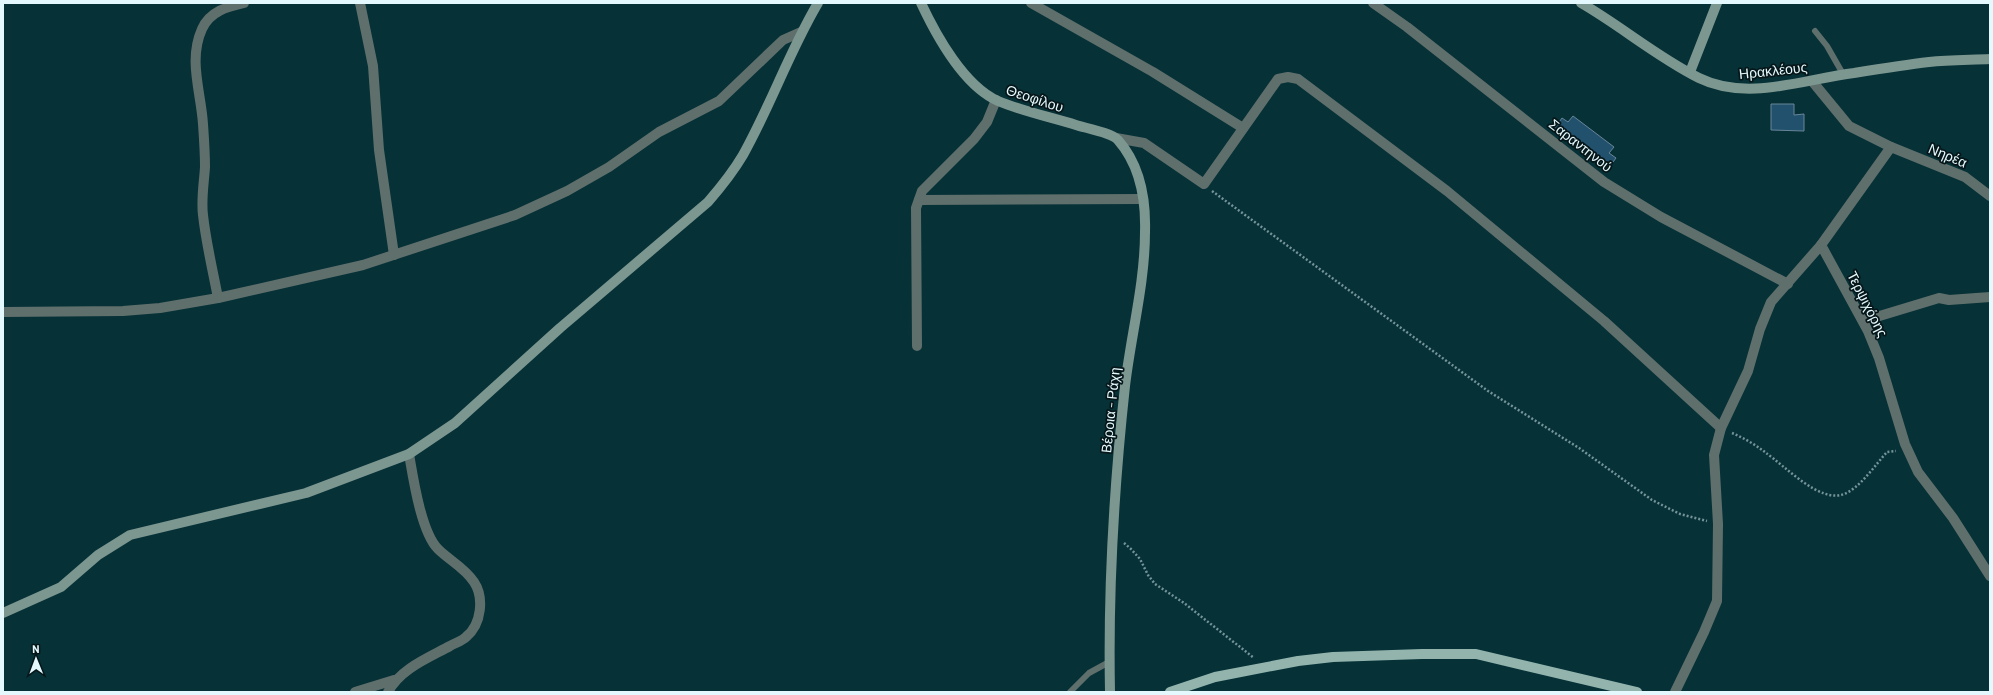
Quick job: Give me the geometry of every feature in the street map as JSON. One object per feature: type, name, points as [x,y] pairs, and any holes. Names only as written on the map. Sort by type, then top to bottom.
[{"type":"main road","points":[[1170,692],[1215,677],[1263,666],[1355,656],[1422,654],[1476,654],[1637,692]]},
{"type":"street","points":[[218,298],[203,215],[205,166],[203,122],[197,85],[196,52],[197,41],[209,18],[218,11],[244,3]]},
{"type":"street","points":[[360,3],[373,66],[379,150],[394,255]]},
{"type":"street","points":[[3,613],[61,587],[98,555],[130,535],[306,493],[409,454],[455,423],[560,328],[708,202],[727,179],[743,154],[801,32],[818,3]]},
{"type":"street","name":"Θεοφίλου","points":[[920,3],[947,52],[970,81],[996,100],[1116,138]]},
{"type":"street","points":[[1031,3],[1153,72],[1243,128]]},
{"type":"street","name":"Σαραντηνού","points":[[1373,3],[1407,27],[1604,182],[1661,217],[1788,284]]},
{"type":"street","name":"Ηρακλέους","points":[[1581,3],[1599,13],[1647,47],[1699,78],[1732,88],[1756,89],[1812,81],[1843,74],[1930,62],[1990,59]]},
{"type":"street","points":[[1690,72],[1717,3]]},
{"type":"street","points":[[3,312],[123,311],[160,308],[218,298],[363,265],[515,215],[567,191],[609,167],[659,132],[719,101],[783,40],[801,32]]},
{"type":"street","points":[[1116,138],[1144,143],[1204,184],[1278,79],[1288,77],[1298,79],[1453,196],[1604,321],[1721,428]]},
{"type":"street","points":[[1675,692],[1704,632],[1717,600],[1718,524],[1714,455],[1721,428],[1748,371],[1760,330],[1771,302],[1821,245],[1891,147],[1849,126],[1812,81]]},
{"type":"street","points":[[917,346],[916,208],[922,191],[974,139],[987,122],[996,100]]},
{"type":"street","name":"Βέροια - Ράχη","points":[[1110,692],[1112,540],[1125,386],[1146,232],[1144,199],[1133,161],[1116,138]]},
{"type":"street","name":"Νηρέα","points":[[1891,147],[1965,177],[1990,196]]},
{"type":"street","points":[[919,200],[1144,199]]},
{"type":"street","name":"Τερψιχόρης","points":[[1821,245],[1863,321],[1879,358],[1909,451],[1918,472],[1953,518],[1990,576]]},
{"type":"street","points":[[1863,321],[1939,298],[1949,300],[1990,297]]},
{"type":"street","points":[[355,692],[394,680],[408,670],[467,637],[477,622],[480,608],[479,589],[470,577],[436,548],[417,499],[409,454]]},
{"type":"street","points":[[388,692],[394,680]]},
{"type":"lane","points":[[1815,31],[1828,46],[1843,74]]},
{"type":"lane","points":[[1070,692],[1089,673],[1111,661]]},
{"type":"path","points":[[1204,184],[1488,391],[1579,448],[1652,500],[1680,514],[1718,524]]},
{"type":"path","points":[[1721,428],[1743,437],[1767,453],[1799,481],[1830,495],[1843,495],[1852,490],[1887,452],[1909,451]]},
{"type":"path","points":[[1112,540],[1124,543],[1132,549],[1156,584],[1184,603],[1201,618],[1244,649],[1263,666]]},
{"type":"building","points":[[1771,104],[1794,104],[1794,115],[1804,114],[1804,131],[1771,130]]},
{"type":"building","points":[[1573,116],[1614,147],[1609,153],[1616,158],[1607,170],[1554,129],[1562,118],[1568,122]]}]
